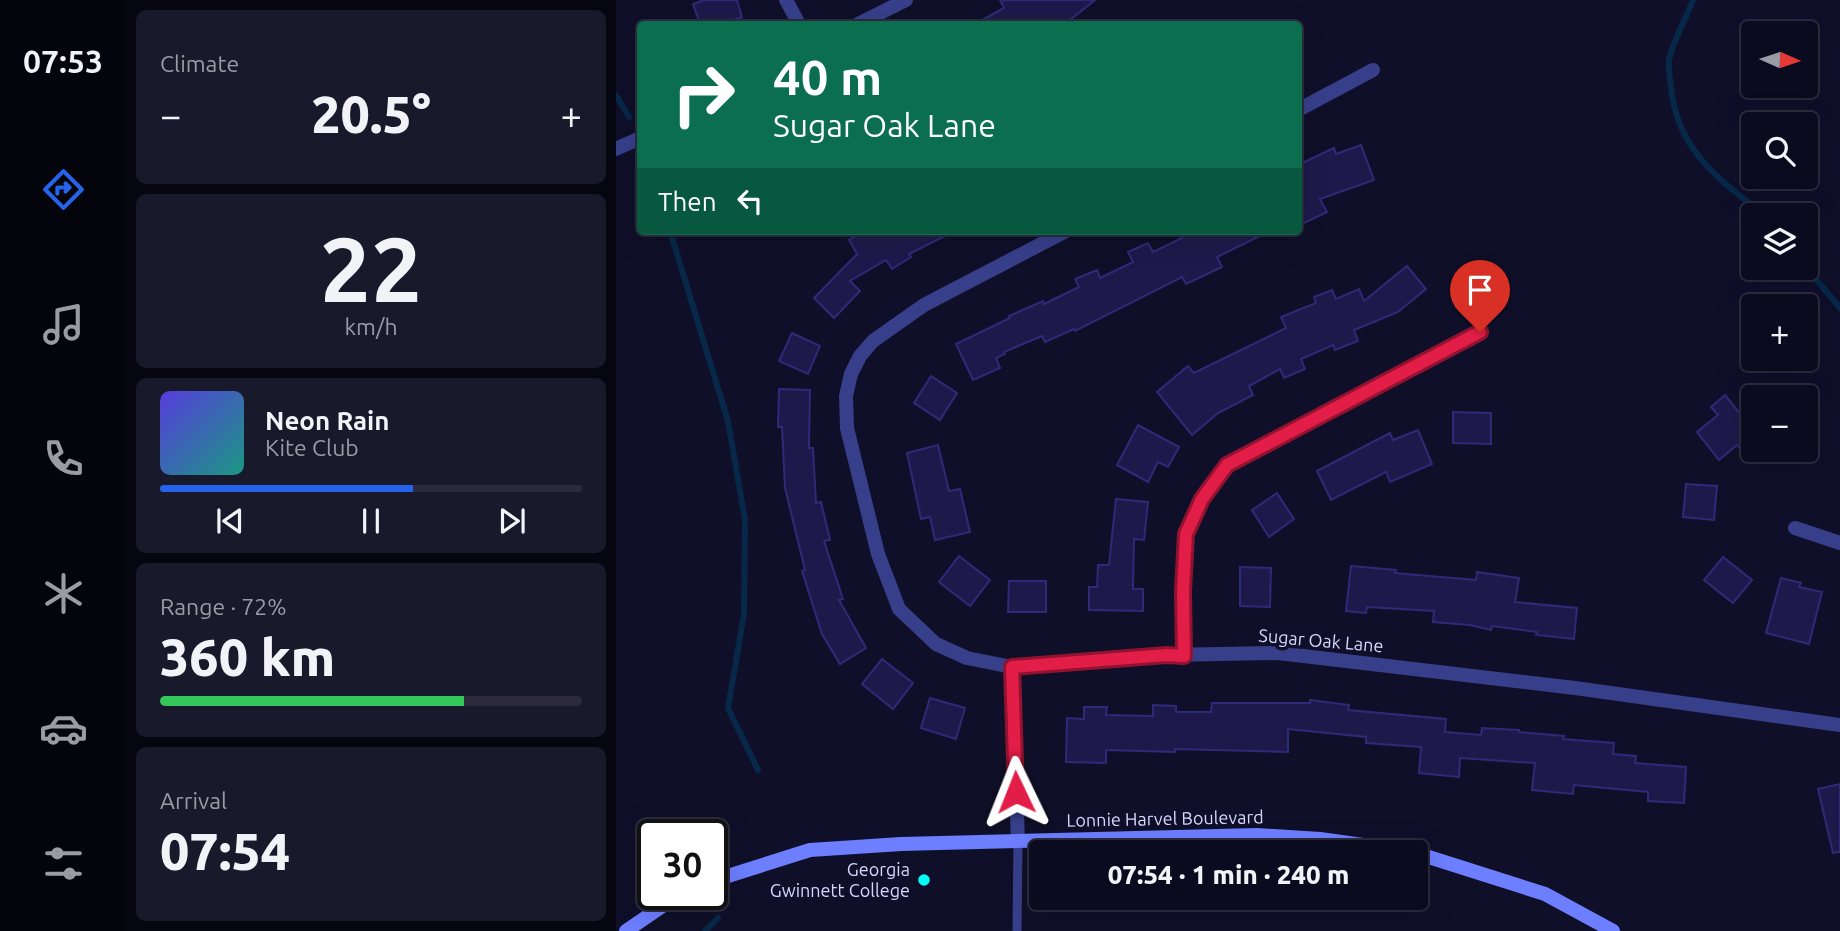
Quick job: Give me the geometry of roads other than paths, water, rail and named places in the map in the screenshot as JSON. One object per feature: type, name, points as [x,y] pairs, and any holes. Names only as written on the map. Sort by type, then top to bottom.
[{"type":"street","points":[[786,0],[797,21]]},
{"type":"street","points":[[864,21],[905,0]]},
{"type":"street","points":[[1302,108],[1373,70]]},
{"type":"street","points":[[616,149],[637,139]]},
{"type":"street","name":"Sugar Oak Lane","points":[[1058,235],[923,305],[873,341],[860,356],[851,374],[846,396],[848,428],[878,554],[899,609],[936,644],[967,658],[1012,667],[1167,655],[1278,653],[1575,688],[1840,724]]},
{"type":"street","points":[[1184,656],[1186,534],[1202,499],[1227,465],[1480,332]]},
{"type":"street","points":[[1795,528],[1840,543]]},
{"type":"street","points":[[1012,667],[1018,842]]},
{"type":"street","name":"Lonnie Harvel Boulevard","points":[[1068,840],[1257,835],[1327,840]]},
{"type":"street","name":"Lonnie Harvel Boulevard","points":[[728,876],[810,850],[901,844],[1029,842]]},
{"type":"street","name":"Lonnie Harvel Boulevard","points":[[1428,857],[1545,894],[1612,931]]},
{"type":"street","points":[[626,931],[657,910]]},
{"type":"lane","points":[[1017,931],[1018,842]]},
{"type":"waterway","points":[[1693,0],[1669,60],[1675,108],[1681,128],[1703,161],[1750,203]]},
{"type":"waterway","points":[[616,95],[629,117]]},
{"type":"waterway","points":[[671,235],[728,421],[745,520],[744,614],[728,708],[758,770]]},
{"type":"waterway","points":[[1817,280],[1840,308]]},
{"type":"waterway","points":[[705,931],[718,918]]},
{"type":"place","name":"Georgia Gwinnett College","points":[[924,880]]}]
